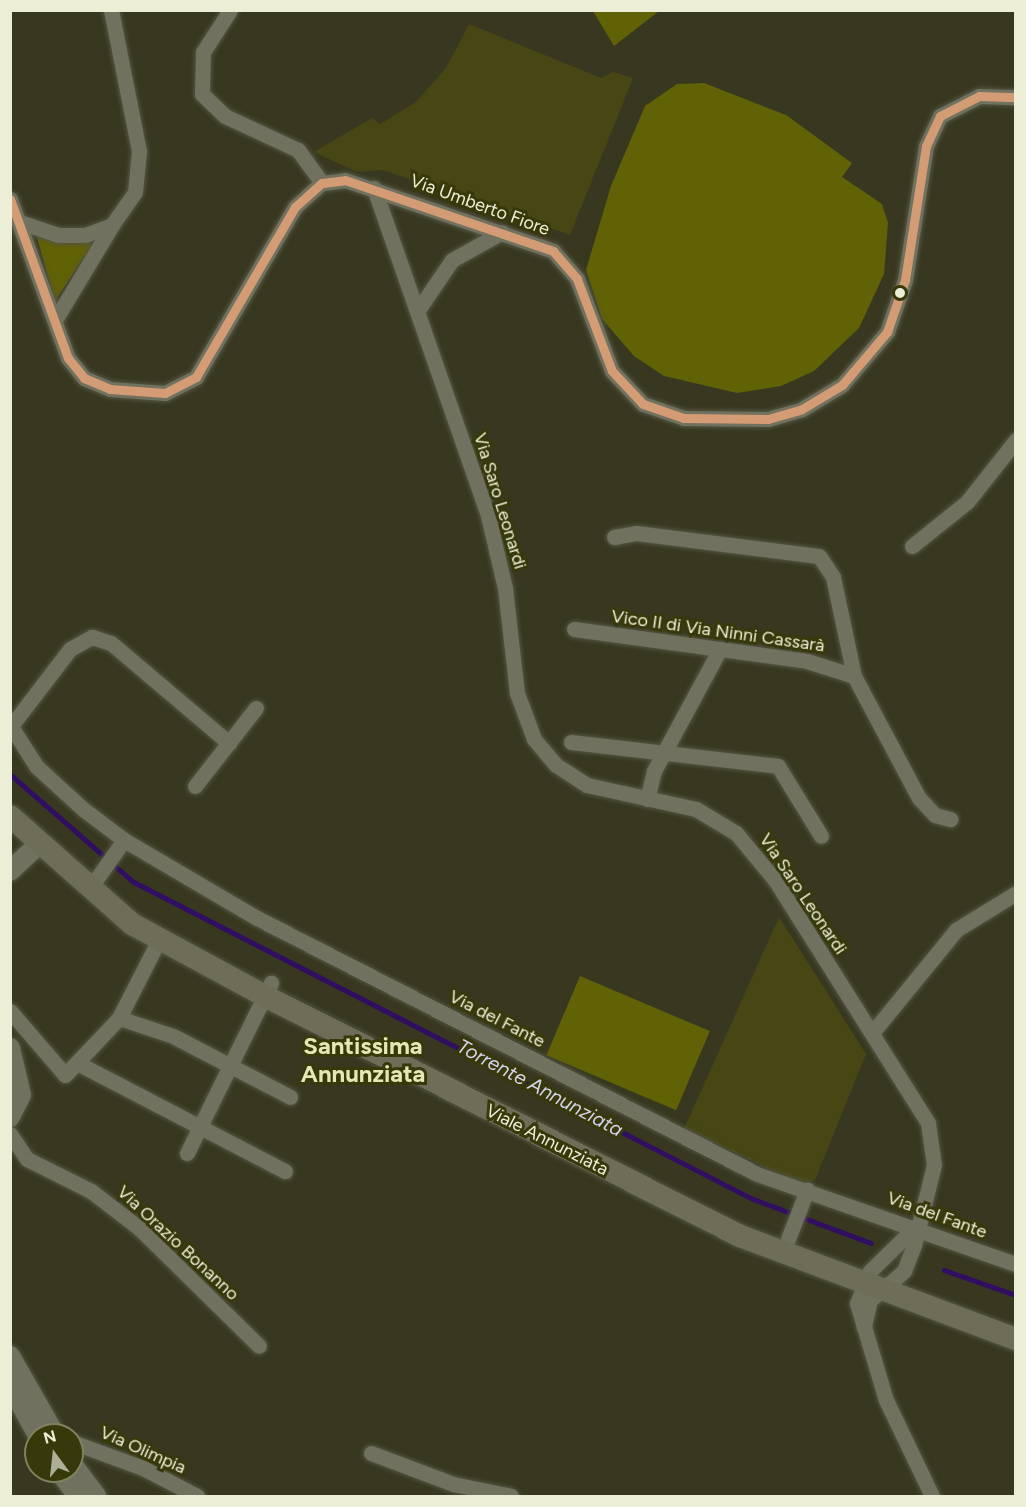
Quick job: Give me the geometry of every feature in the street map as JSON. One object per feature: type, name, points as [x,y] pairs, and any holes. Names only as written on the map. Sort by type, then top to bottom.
[{"type":"main road","name":"Viale Annunziata","points":[[10,816],[39,844],[96,887],[159,940],[268,989],[743,1230],[877,1280],[1016,1340]]},
{"type":"main road","name":"Viale Annunziata","points":[[96,887],[268,989]]},
{"type":"main road","name":"Viale Annunziata","points":[[743,1230],[790,1235],[877,1280],[1016,1324]]},
{"type":"street","points":[[55,320],[112,225],[130,203],[140,166],[111,10]]},
{"type":"street","points":[[10,199],[68,358],[94,384],[145,394],[186,385],[204,368],[295,207],[322,183],[297,150],[207,103],[200,63],[210,37],[230,10]]},
{"type":"street","name":"Via Umberto Fiore","points":[[322,183],[345,180],[374,188],[502,231],[553,251],[571,268],[612,371],[643,404],[701,420],[785,415],[842,385],[887,332],[904,280],[926,146],[940,116],[966,99],[1016,97]]},
{"type":"street","name":"Via Saro Leonardi","points":[[374,188],[491,526],[527,726],[544,753],[570,776],[604,791],[710,815],[748,845],[872,1033],[932,1134],[934,1165],[915,1227],[908,1263],[877,1280]]},
{"type":"street","points":[[20,222],[70,236],[112,225]]},
{"type":"street","points":[[418,310],[452,260],[502,231]]},
{"type":"street","points":[[912,546],[967,502],[1016,440]]},
{"type":"street","points":[[614,537],[636,533],[819,556],[832,577],[854,676],[918,798],[935,815],[950,819]]},
{"type":"street","name":"Vico II di Via Ninni Cassarà","points":[[574,629],[719,651],[807,661],[854,676]]},
{"type":"street","points":[[11,725],[70,648],[98,637],[229,743]]},
{"type":"street","points":[[647,799],[664,751],[719,651]]},
{"type":"street","points":[[195,786],[256,708]]},
{"type":"street","name":"Via del Fante","points":[[11,725],[37,767],[121,844],[257,918],[757,1174],[806,1194],[915,1227],[1016,1264]]},
{"type":"street","points":[[571,742],[778,766],[821,836]]},
{"type":"street","points":[[10,871],[39,844]]},
{"type":"street","points":[[96,887],[121,844]]},
{"type":"street","points":[[872,1033],[956,930],[1016,893]]},
{"type":"street","points":[[10,1011],[65,1076],[81,1065],[119,1018],[159,940]]},
{"type":"street","points":[[187,1153],[197,1127],[268,989]]},
{"type":"street","points":[[119,1018],[173,1036],[290,1097]]},
{"type":"street","points":[[10,1048],[21,1095],[10,1117]]},
{"type":"street","points":[[81,1065],[285,1171]]},
{"type":"street","name":"Via Orazio Bonanno","points":[[10,1134],[27,1158],[91,1191],[139,1228],[260,1346]]},
{"type":"street","points":[[790,1235],[806,1194]]},
{"type":"street","points":[[915,1227],[877,1280],[857,1303],[894,1420],[932,1497]]},
{"type":"street","points":[[10,1356],[48,1423]]},
{"type":"street","points":[[10,1385],[31,1423]]},
{"type":"street","name":"Via Olimpia","points":[[84,1446],[143,1468],[197,1497]]},
{"type":"street","points":[[371,1453],[415,1472],[511,1497]]},
{"type":"street","points":[[84,1480],[96,1497]]},
{"type":"street","points":[[68,1483],[78,1497]]},
{"type":"shaded area","points":[[593,11],[659,11],[614,46]]},
{"type":"shaded area","points":[[469,24],[601,78],[613,72],[633,78],[570,235],[383,170],[357,172],[314,152],[372,118],[380,124],[416,102],[446,68]]},
{"type":"shaded area","points":[[704,83],[786,115],[852,163],[842,177],[882,204],[888,223],[884,274],[859,328],[814,371],[781,386],[737,393],[664,376],[634,356],[602,319],[586,270],[611,186],[645,106],[677,84]]},
{"type":"shaded area","points":[[36,234],[60,243],[94,242],[55,301]]},
{"type":"shaded area","points":[[779,917],[866,1054],[815,1180],[801,1184],[684,1129]]},
{"type":"shaded area","points":[[580,976],[710,1031],[676,1110],[546,1055]]},
{"type":"waterway","name":"Torrente Annunziata","points":[[10,774],[134,882],[751,1198],[871,1243]]},
{"type":"waterway","name":"Torrente Annunziata","points":[[944,1270],[1016,1295]]},
{"type":"transit line","points":[[10,199],[68,358],[84,378],[110,389],[165,393],[196,377],[295,207],[322,183],[345,180],[553,251],[577,279],[612,371],[643,404],[684,418],[768,419],[802,409],[842,385],[887,332],[905,280],[926,146],[940,116],[979,96],[1016,97]]},
{"type":"district","name":"Santissima Annunziata","points":[[363,1060]]}]
